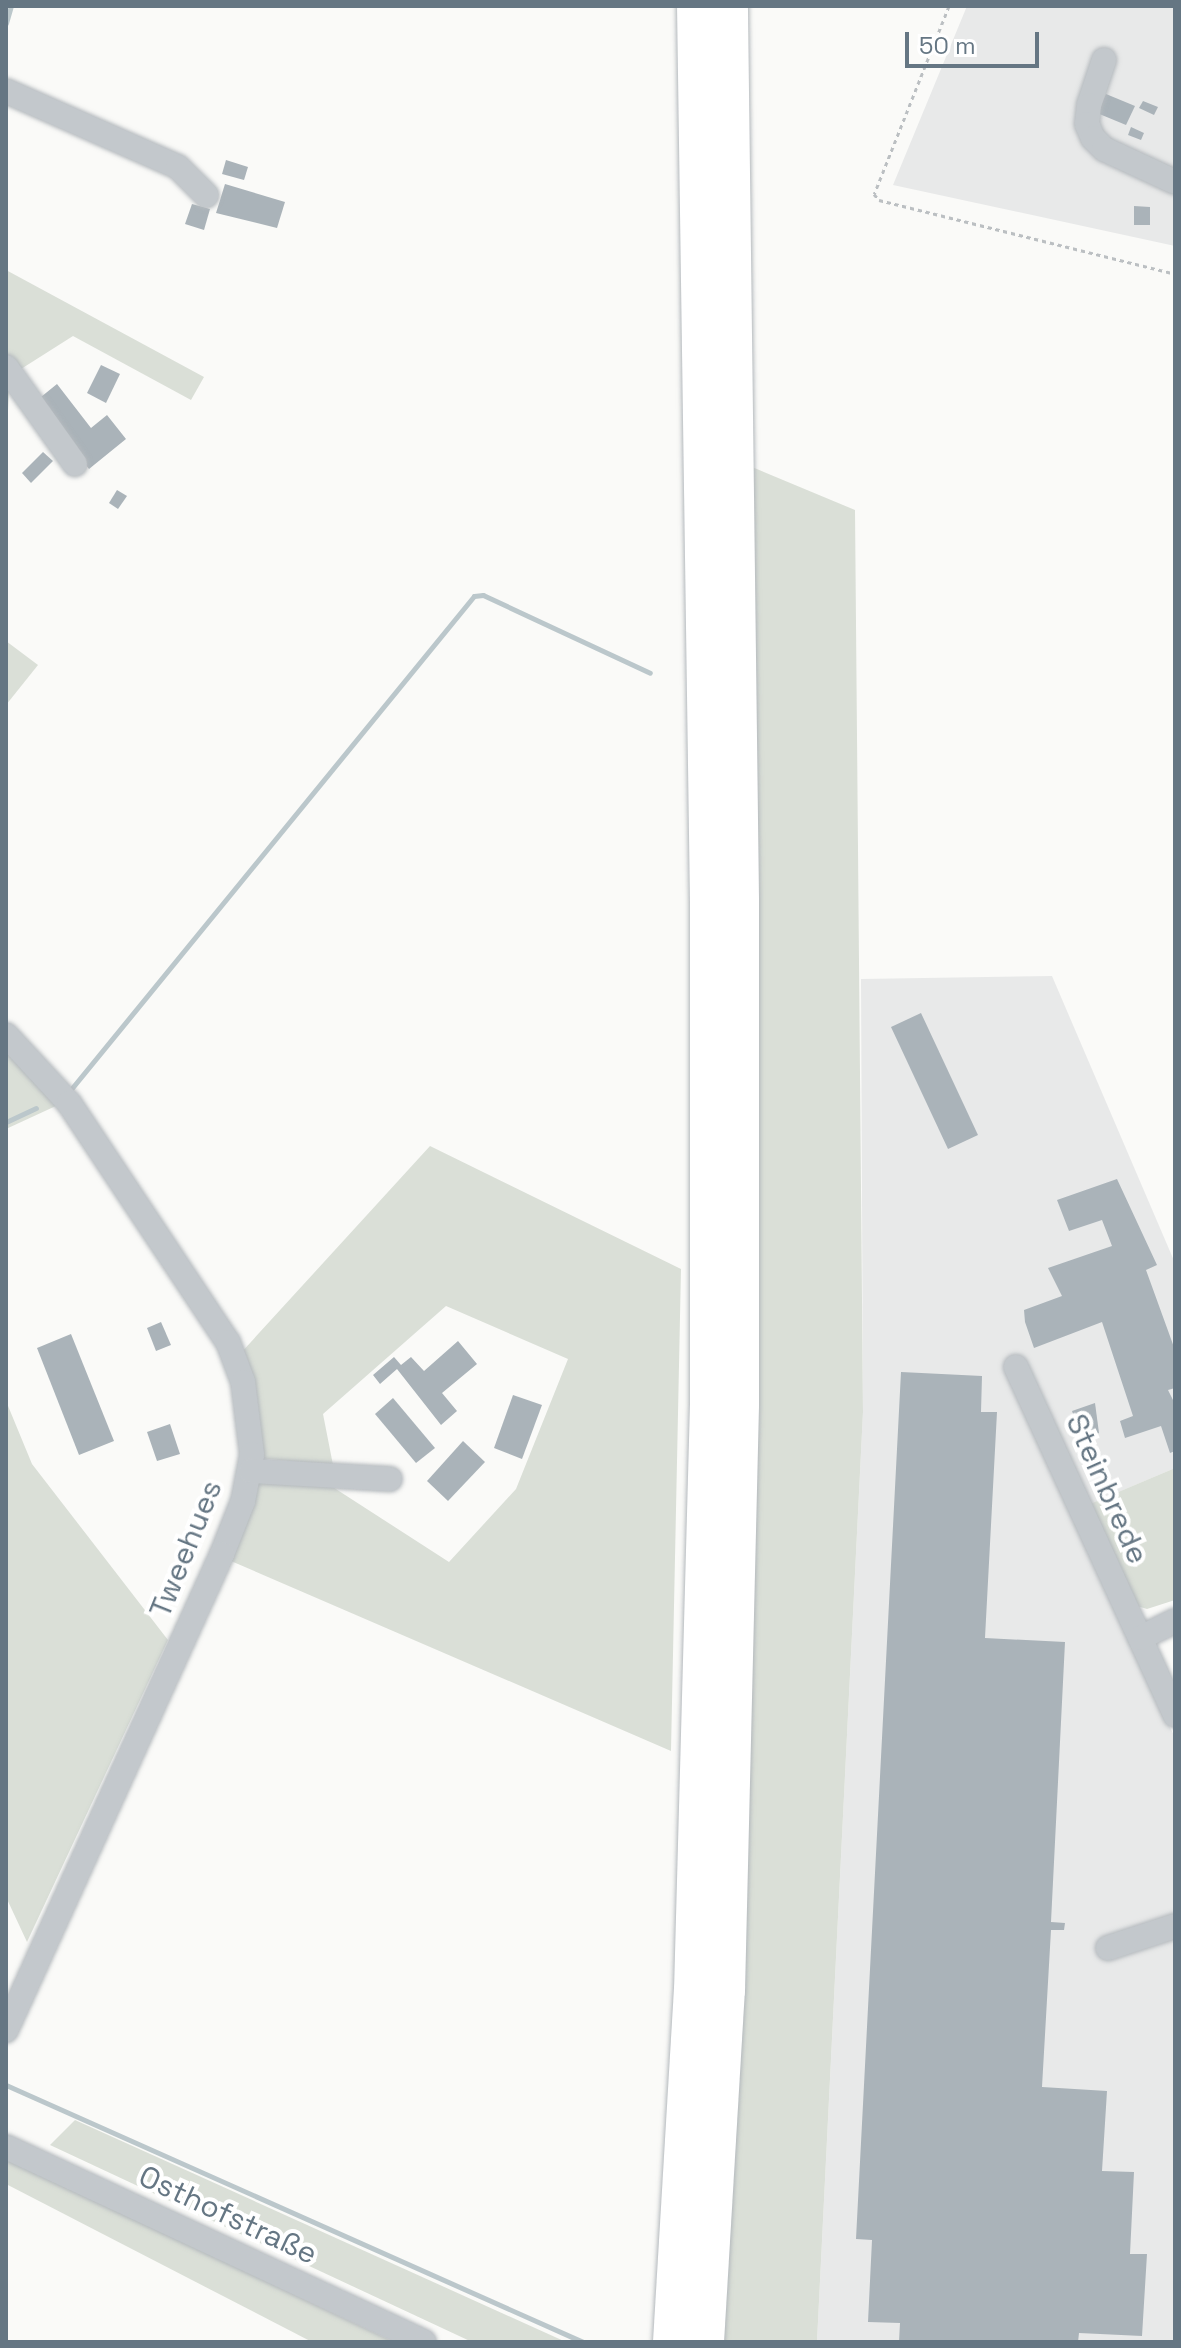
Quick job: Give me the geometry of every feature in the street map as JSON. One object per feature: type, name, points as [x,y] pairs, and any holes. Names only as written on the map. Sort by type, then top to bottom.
[{"type":"highway","points":[[671,2342],[692,1991],[708,1405],[708,902],[695,6]]},
{"type":"highway","points":[[706,2342],[727,1991],[741,1404],[741,899],[730,6]]},
{"type":"street","points":[[1104,60],[1089,105],[1087,124],[1093,138],[1104,149],[1175,182]]},
{"type":"street","points":[[6,91],[178,167],[206,195]]},
{"type":"street","points":[[6,367],[75,464]]},
{"type":"street","name":"Tweehues","points":[[6,1035],[69,1103],[228,1342],[249,1411],[251,1471],[222,1554],[6,2030]]},
{"type":"street","name":"Steinbrede","points":[[1016,1367],[1175,1715]]},
{"type":"street","points":[[251,1471],[390,1479]]},
{"type":"street","points":[[1140,1638],[1175,1621]]},
{"type":"street","points":[[1108,1948],[1175,1926]]},
{"type":"street","name":"Osthofstraße","points":[[6,2147],[424,2342]]},
{"type":"path","points":[[949,6],[874,194],[879,200],[1175,274]]},
{"type":"shaded area","points":[[967,6],[1175,6],[1175,246],[893,185]]},
{"type":"shaded area","points":[[6,270],[204,377],[191,400],[73,336],[10,376],[6,445]]},
{"type":"shaded area","points":[[752,467],[855,510],[863,1412],[817,2342],[722,2342],[754,1403],[759,898]]},
{"type":"shaded area","points":[[6,641],[38,665],[6,705]]},
{"type":"shaded area","points":[[1052,976],[1175,1263],[1175,1468],[1072,1512],[1175,1738],[1175,2342],[817,2342],[863,1412],[861,979]]},
{"type":"shaded area","points":[[6,1048],[58,1105],[6,1129]]},
{"type":"shaded area","points":[[430,1146],[681,1269],[671,1751],[224,1558],[257,1479],[325,1482],[449,1562],[516,1489],[568,1359],[446,1306],[323,1414],[333,1465],[258,1458],[239,1355]]},
{"type":"shaded area","points":[[6,1401],[32,1464],[168,1640],[27,1942],[6,1897]]},
{"type":"shaded area","points":[[1175,1468],[1175,1600],[1147,1609],[1137,1606],[1090,1504]]},
{"type":"shaded area","points":[[75,2120],[566,2342],[472,2342],[50,2145]]},
{"type":"shaded area","points":[[6,2158],[394,2342],[312,2342],[6,2184]]},
{"type":"building","points":[[1106,94],[1135,106],[1126,125],[1097,113]]},
{"type":"building","points":[[1143,101],[1158,107],[1154,115],[1139,108]]},
{"type":"building","points":[[1131,127],[1144,133],[1141,140],[1128,135]]},
{"type":"building","points":[[226,160],[248,167],[244,180],[222,174]]},
{"type":"building","points":[[225,184],[285,202],[277,228],[216,213]]},
{"type":"building","points":[[192,204],[210,209],[204,230],[185,224]]},
{"type":"building","points":[[1134,206],[1150,207],[1150,225],[1134,225]]},
{"type":"building","points":[[101,365],[120,374],[106,403],[87,393]]},
{"type":"building","points":[[57,384],[91,428],[107,415],[126,439],[89,469],[36,401]]},
{"type":"building","points":[[43,452],[53,461],[31,483],[22,473]]},
{"type":"building","points":[[117,490],[127,496],[118,509],[109,503]]},
{"type":"building","points":[[921,1013],[978,1135],[948,1149],[891,1027]]},
{"type":"building","points":[[1117,1179],[1157,1265],[1146,1270],[1175,1350],[1175,1388],[1168,1390],[1175,1404],[1175,1451],[1170,1453],[1161,1426],[1125,1438],[1120,1421],[1133,1416],[1102,1322],[1034,1348],[1025,1322],[1024,1310],[1062,1296],[1048,1268],[1112,1246],[1102,1220],[1069,1231],[1057,1200]]},
{"type":"building","points":[[161,1322],[171,1345],[156,1351],[147,1328]]},
{"type":"building","points":[[71,1334],[114,1441],[79,1455],[37,1348]]},
{"type":"building","points":[[458,1341],[477,1364],[442,1393],[457,1411],[441,1425],[397,1369],[380,1384],[373,1375],[394,1357],[401,1365],[411,1357],[424,1371]]},
{"type":"building","points":[[901,1372],[982,1376],[981,1412],[997,1412],[985,1638],[1065,1642],[1051,1922],[1065,1923],[1064,1930],[1051,1930],[1042,2087],[1107,2091],[1102,2171],[1134,2172],[1130,2254],[1147,2254],[1142,2336],[1079,2333],[1078,2342],[899,2342],[900,2323],[868,2322],[872,2240],[856,2239]]},
{"type":"building","points":[[513,1395],[542,1405],[522,1459],[494,1448]]},
{"type":"building","points":[[393,1398],[435,1448],[416,1463],[375,1414]]},
{"type":"building","points":[[1095,1403],[1099,1433],[1082,1439],[1072,1411]]},
{"type":"building","points":[[170,1424],[180,1454],[157,1461],[147,1432]]},
{"type":"building","points":[[463,1441],[485,1462],[448,1501],[427,1481]]},
{"type":"waterway","points":[[6,23],[11,6]]},
{"type":"waterway","points":[[72,1088],[474,596],[483,595],[650,673]]},
{"type":"waterway","points":[[6,1122],[36,1108]]},
{"type":"waterway","points":[[6,2085],[583,2342]]}]
